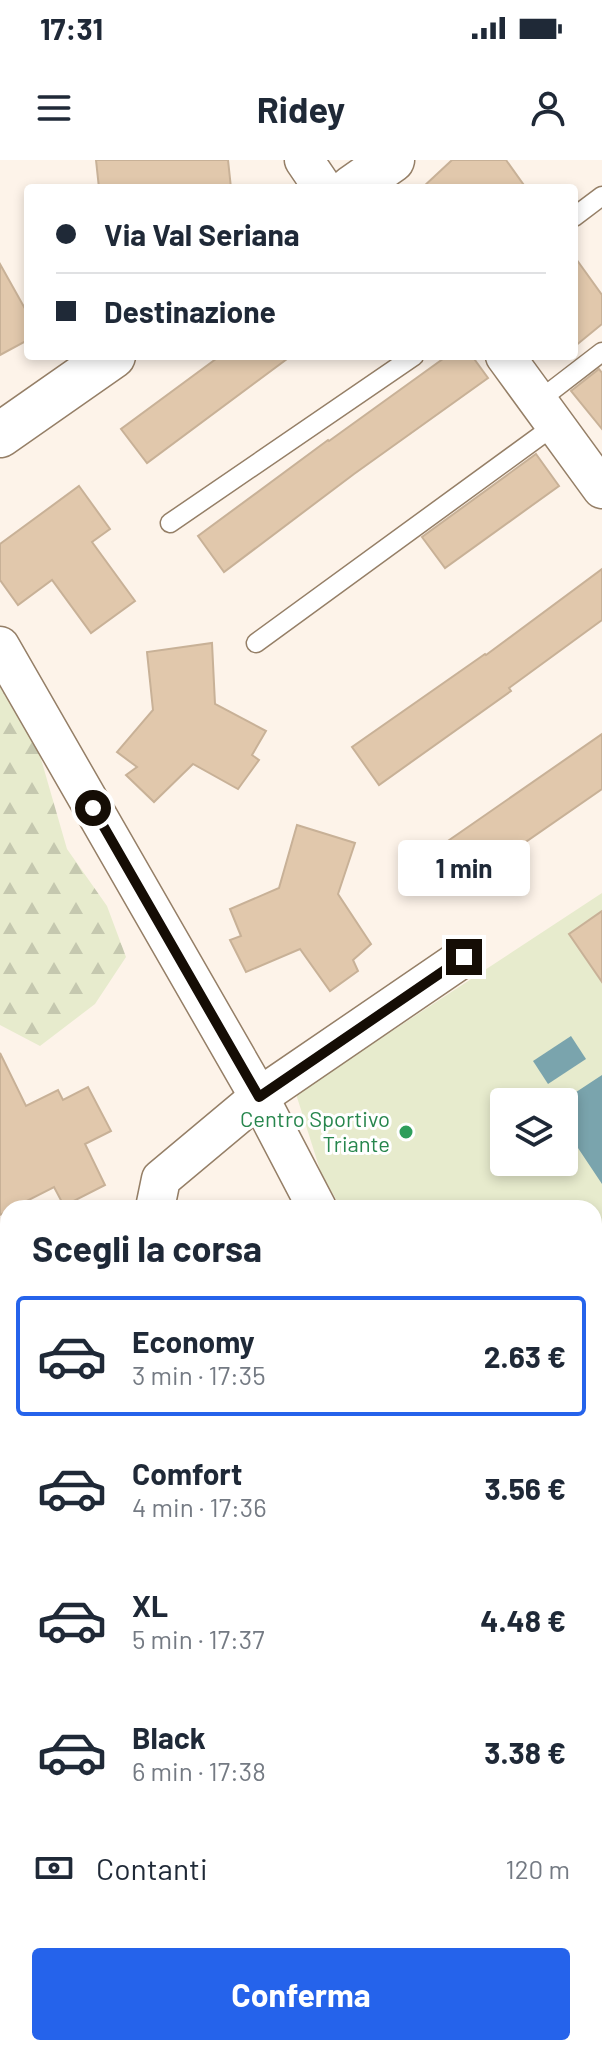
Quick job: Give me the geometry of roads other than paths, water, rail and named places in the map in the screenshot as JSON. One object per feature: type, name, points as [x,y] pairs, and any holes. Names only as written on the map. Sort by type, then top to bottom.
[{"type":"street","points":[[304,160],[320,184]]},
{"type":"street","points":[[0,435],[107,360]]},
{"type":"street","points":[[508,360],[602,489]]},
{"type":"street","points":[[0,646],[259,1097],[313,1200]]},
{"type":"street","points":[[157,1200],[161,1179],[259,1097],[464,957]]},
{"type":"lane","points":[[578,214],[602,196]]},
{"type":"lane","points":[[256,643],[546,414],[602,352]]},
{"type":"lane","points":[[170,523],[408,360]]},
{"type":"water","points":[[571,1036],[586,1059],[548,1084],[533,1061]]},
{"type":"water","points":[[602,1075],[602,1184],[578,1148],[578,1091]]},
{"type":"place","name":"Centro Sportivo Triante","points":[[406,1132]]}]
